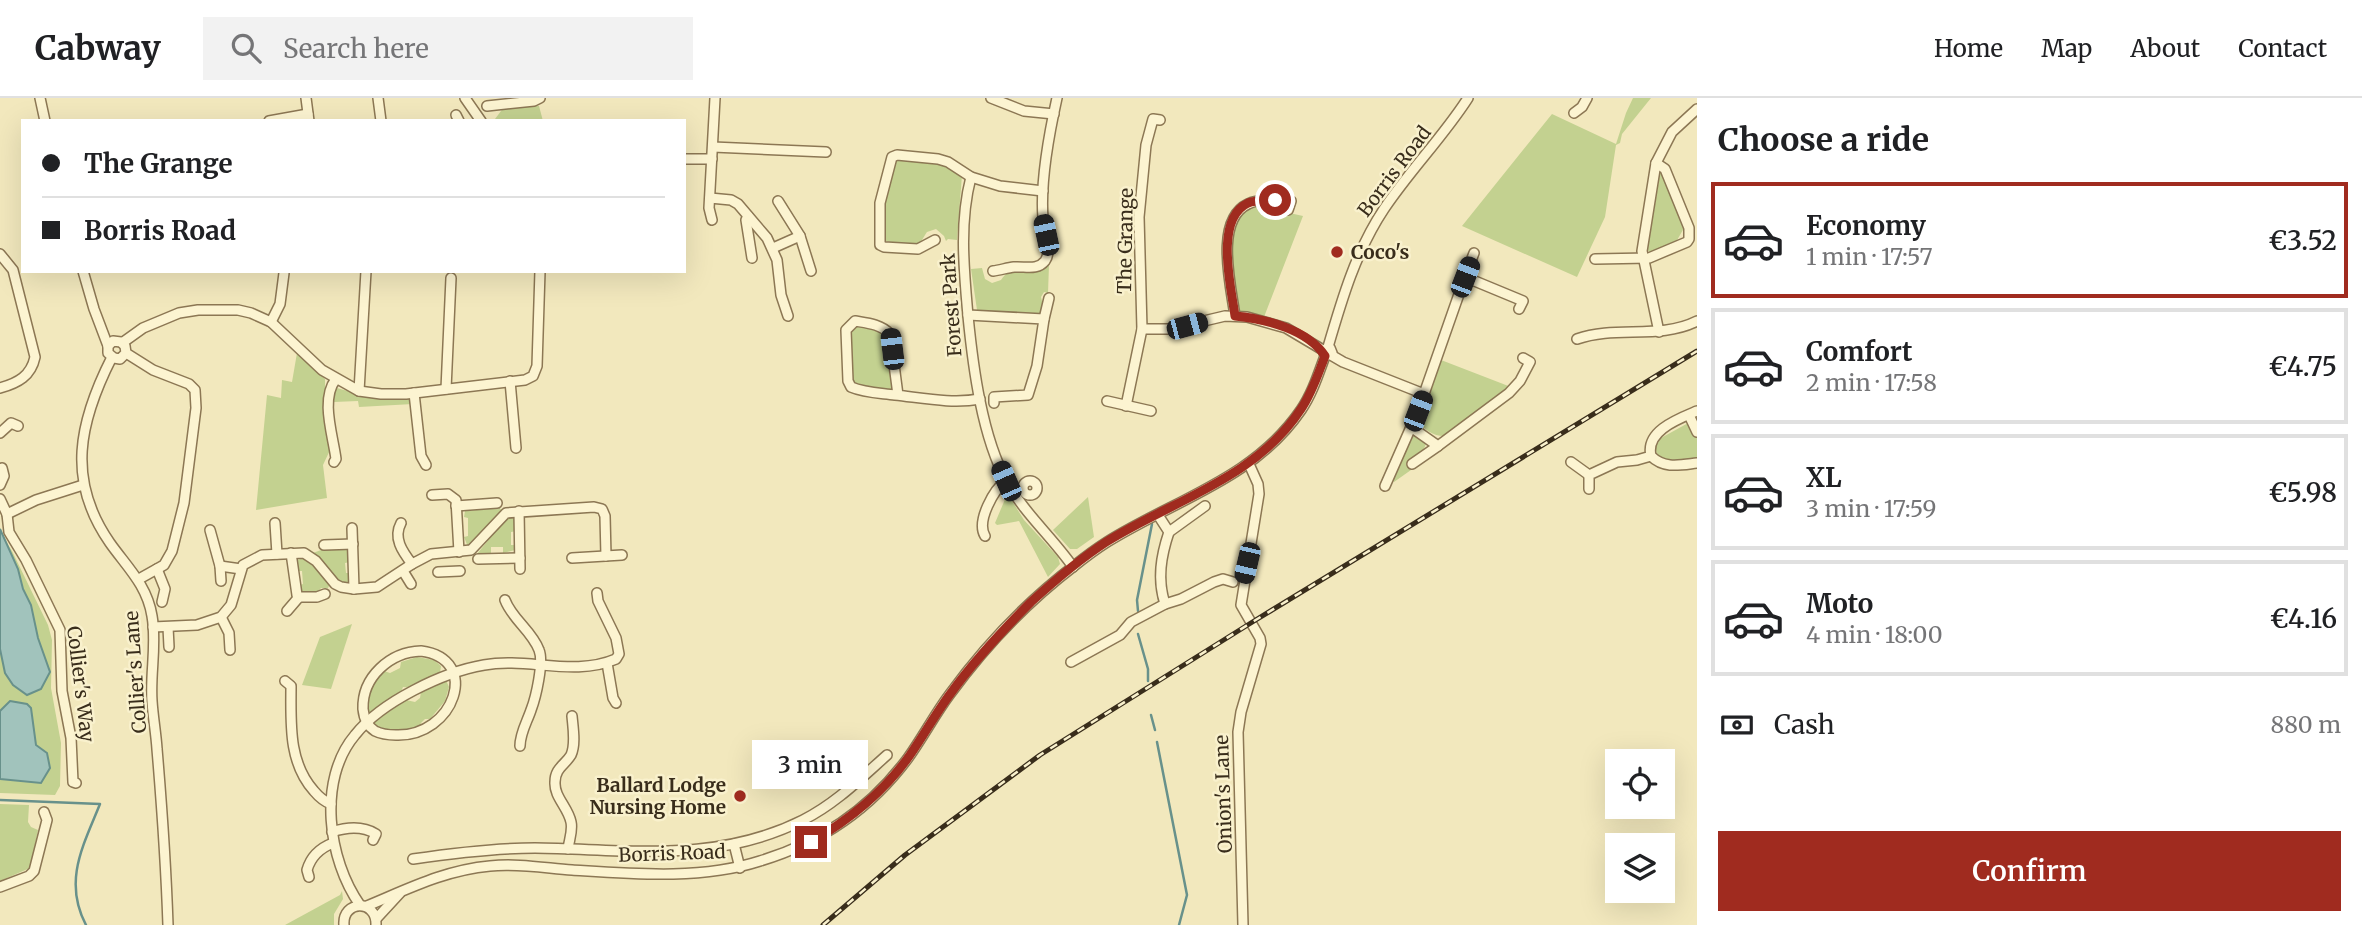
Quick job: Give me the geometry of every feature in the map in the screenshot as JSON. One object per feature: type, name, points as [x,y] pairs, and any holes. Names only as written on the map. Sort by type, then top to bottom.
[{"type":"street","points":[[40,98],[45,119]]},
{"type":"street","points":[[306,98],[308,118]]},
{"type":"street","points":[[378,98],[381,119]]},
{"type":"street","points":[[465,98],[480,119]]},
{"type":"street","points":[[486,106],[534,102],[540,98]]},
{"type":"street","points":[[712,220],[709,208],[715,98]]},
{"type":"street","points":[[991,98],[1024,111],[1054,114]]},
{"type":"street","points":[[993,271],[1015,267],[1033,268],[1046,259],[1049,250],[1043,221],[1043,191],[1057,98]]},
{"type":"street","name":"Borris Road","points":[[349,909],[447,873],[491,866],[663,873],[740,868],[791,852],[846,819],[897,772],[952,692],[1032,601],[1105,543],[1249,464],[1270,446],[1301,410],[1311,391],[1327,352],[1344,292],[1370,233],[1395,194],[1446,131],[1468,98]]},
{"type":"street","points":[[1574,114],[1587,98]]},
{"type":"street","points":[[1659,332],[1643,259],[1645,228],[1656,163],[1672,132],[1697,109]]},
{"type":"street","name":"The Grange","points":[[1126,406],[1142,329],[1139,217],[1146,145],[1153,119],[1160,120]]},
{"type":"street","points":[[713,147],[825,152]]},
{"type":"street","points":[[935,240],[918,249],[880,245],[880,203],[892,157],[929,157],[948,162],[971,177],[1000,186],[1043,191]]},
{"type":"street","points":[[686,159],[712,159]]},
{"type":"street","points":[[1595,259],[1643,259],[1694,237],[1665,169],[1656,163]]},
{"type":"street","name":"Forest Park","points":[[971,177],[966,204],[964,281],[970,344],[990,439],[1006,481],[1020,493],[1037,525],[1073,567]]},
{"type":"street","points":[[710,198],[732,200],[738,204],[773,248],[780,276],[781,295],[788,316]]},
{"type":"street","points":[[1235,316],[1227,239],[1236,214],[1248,203],[1275,200],[1291,201],[1288,210]]},
{"type":"street","points":[[778,201],[800,236],[811,271]]},
{"type":"street","points":[[748,216],[746,220],[752,258]]},
{"type":"street","points":[[773,248],[800,236]]},
{"type":"street","points":[[1385,486],[1424,394],[1474,253]]},
{"type":"street","points":[[0,254],[13,270],[35,357],[31,370],[25,377],[18,383],[0,388]]},
{"type":"street","points":[[84,273],[108,353],[120,359],[126,348],[99,320]]},
{"type":"street","points":[[271,322],[281,304],[284,273]]},
{"type":"street","points":[[359,391],[366,273]]},
{"type":"street","points":[[108,346],[113,341],[120,342],[168,316],[187,311],[238,310],[271,322],[322,370],[359,391],[381,394],[414,393],[530,379],[536,371],[540,273]]},
{"type":"street","points":[[1465,277],[1522,301],[1519,309]]},
{"type":"street","points":[[446,388],[451,278]]},
{"type":"street","points":[[994,403],[994,397],[1028,395],[1037,366],[1049,298]]},
{"type":"street","points":[[968,314],[1044,319]]},
{"type":"street","points":[[1142,329],[1170,329],[1225,316],[1265,320],[1286,328],[1343,362],[1424,394]]},
{"type":"street","points":[[898,395],[890,334],[885,328],[855,321],[846,330],[848,381],[851,387],[865,391],[898,395],[940,400],[981,399]]},
{"type":"street","points":[[1577,339],[1602,332],[1659,332],[1697,321]]},
{"type":"street","points":[[125,353],[153,370],[189,384],[195,390],[196,408],[180,525],[173,551],[164,565],[139,579]]},
{"type":"street","name":"Collier's Lane","points":[[112,357],[95,394],[85,428],[81,452],[83,485],[102,531],[139,579],[149,604],[153,627],[152,702],[169,925]]},
{"type":"street","points":[[1412,464],[1509,393],[1520,381],[1530,362],[1523,358]]},
{"type":"street","points":[[334,462],[336,459],[328,400],[329,387],[336,379]]},
{"type":"street","points":[[510,381],[516,448]]},
{"type":"street","points":[[414,393],[421,456],[426,465]]},
{"type":"street","points":[[1107,401],[1151,411]]},
{"type":"street","points":[[1650,456],[1649,449],[1653,438],[1662,429],[1693,413],[1697,432]]},
{"type":"street","points":[[0,433],[11,423],[18,426]]},
{"type":"street","points":[[1411,427],[1438,446]]},
{"type":"street","points":[[1589,475],[1617,462],[1650,456],[1665,465],[1697,463]]},
{"type":"street","points":[[1571,462],[1589,475]]},
{"type":"street","name":"Onion's Lane","points":[[1243,925],[1238,733],[1241,712],[1261,644],[1241,605],[1259,494],[1258,484],[1249,464]]},
{"type":"street","points":[[0,485],[4,476],[2,468]]},
{"type":"street","points":[[1589,475],[1589,489]]},
{"type":"street","points":[[985,536],[982,522],[998,487],[1006,481]]},
{"type":"street","points":[[7,514],[36,500],[83,485]]},
{"type":"street","points":[[432,495],[452,495],[456,500],[459,552]]},
{"type":"street","name":"Collier's Way","points":[[0,499],[7,514],[9,533],[26,560],[60,631],[63,699],[71,738],[72,778],[76,783]]},
{"type":"street","points":[[456,506],[497,503]]},
{"type":"street","points":[[1165,604],[1161,593],[1160,568],[1169,533],[1205,506]]},
{"type":"street","points":[[153,627],[197,625],[221,617],[231,605],[241,569],[256,556],[299,552],[309,555],[335,584],[341,587],[377,587],[431,554],[471,550],[506,513],[594,507],[602,509],[605,516],[606,556]]},
{"type":"street","points":[[519,511],[520,569]]},
{"type":"street","points":[[1158,515],[1169,533]]},
{"type":"street","points":[[275,523],[277,554]]},
{"type":"street","points":[[401,523],[397,540],[412,564]]},
{"type":"street","points":[[352,528],[354,589]]},
{"type":"street","points":[[210,530],[220,566],[221,581]]},
{"type":"street","points":[[324,545],[353,544]]},
{"type":"street","points":[[291,553],[292,572],[299,597]]},
{"type":"street","points":[[445,554],[442,572],[460,571]]},
{"type":"street","points":[[572,558],[622,555]]},
{"type":"street","points":[[478,559],[520,558]]},
{"type":"street","points":[[220,566],[241,569]]},
{"type":"street","points":[[157,569],[165,589],[162,602]]},
{"type":"street","points":[[403,571],[411,584]]},
{"type":"street","points":[[1071,662],[1120,635],[1131,622],[1165,604],[1223,579],[1233,582]]},
{"type":"street","points":[[376,922],[373,912],[363,906],[351,892],[338,865],[333,843],[331,804],[339,766],[354,736],[366,724],[412,692],[452,673],[505,662],[569,667],[607,663],[616,659],[619,654],[616,638],[598,601],[597,593]]},
{"type":"street","points":[[299,597],[325,594]]},
{"type":"street","points":[[288,611],[299,597]]},
{"type":"street","points":[[505,600],[507,607],[531,634],[539,650],[541,664],[532,708],[520,738],[520,746]]},
{"type":"street","points":[[221,617],[229,633],[230,649]]},
{"type":"street","points":[[169,627],[169,647]]},
{"type":"street","points":[[414,652],[428,652],[448,664],[455,684],[451,703],[440,719],[429,728],[410,735],[390,735],[378,733],[366,724],[363,706],[368,684],[383,666],[414,652]]},
{"type":"street","points":[[607,663],[616,703]]},
{"type":"street","points":[[285,681],[291,686],[292,733],[299,771],[321,799],[331,804]]},
{"type":"street","points":[[568,849],[572,831],[571,820],[555,791],[555,778],[556,772],[573,749],[572,716]]},
{"type":"street","points":[[413,859],[484,850],[568,849],[666,853],[734,844],[783,829],[819,811],[834,802],[887,755]]},
{"type":"street","points":[[0,887],[29,876],[34,871],[47,820],[44,812]]},
{"type":"street","points":[[332,832],[351,828],[367,829],[376,834],[373,839]]},
{"type":"street","points":[[309,877],[307,870],[314,855],[333,843]]},
{"type":"street","points":[[734,844],[740,868]]},
{"type":"street","points":[[344,925],[351,892]]},
{"type":"street","name":"Borris Road","points":[[376,922],[401,892]]},
{"type":"green space","points":[[1633,98],[1651,98],[1616,145],[1605,217],[1577,277],[1462,226],[1552,114],[1616,144]]},
{"type":"green space","points":[[539,106],[542,119],[495,119],[504,107]]},
{"type":"green space","points":[[893,159],[929,162],[962,175],[957,240],[946,241],[936,229],[927,232],[917,244],[883,240],[883,203]]},
{"type":"green space","points":[[1659,172],[1663,174],[1684,228],[1676,242],[1650,252],[1646,249],[1646,243],[1649,241]]},
{"type":"green space","points":[[1286,205],[1285,212],[1303,216],[1264,317],[1240,311],[1231,244],[1237,219],[1245,211],[1254,206]]},
{"type":"green space","points":[[1049,265],[1048,293],[1044,292],[1041,297],[1044,309],[1040,315],[977,310],[971,269],[982,268],[985,279],[992,283],[1001,280],[1010,272],[1032,270]]},
{"type":"green space","points":[[862,326],[882,332],[886,336],[893,387],[890,390],[855,386],[851,380],[849,333],[853,327]]},
{"type":"green space","points":[[297,353],[325,379],[325,408],[331,448],[323,465],[327,498],[256,510],[267,395],[281,398],[282,380],[292,382]]},
{"type":"green space","points":[[1441,360],[1511,387],[1446,436],[1430,432],[1418,421]]},
{"type":"green space","points":[[337,388],[372,398],[409,399],[413,404],[359,407],[358,401],[334,402]]},
{"type":"green space","points":[[1690,422],[1697,437],[1697,459],[1672,461],[1661,458],[1655,448],[1661,438]]},
{"type":"green space","points":[[1417,435],[1426,441],[1424,448],[1406,464],[1411,470],[1394,482],[1413,436]]},
{"type":"green space","points":[[1003,491],[1024,520],[1058,557],[1060,564],[1048,577],[1019,521],[997,525],[995,523],[1006,497],[1000,494]]},
{"type":"green space","points":[[1088,497],[1094,537],[1077,549],[1070,549],[1053,530]]},
{"type":"green space","points":[[500,508],[502,511],[468,547],[464,537],[468,536],[468,518],[464,517],[465,511]]},
{"type":"green space","points":[[507,517],[516,519],[517,531],[511,532],[511,545],[517,545],[515,550],[503,553],[503,547],[491,547],[491,553],[477,554]]},
{"type":"green space","points":[[0,532],[48,625],[52,640],[51,688],[61,743],[60,786],[55,795],[0,793]]},
{"type":"green space","points":[[345,549],[350,552],[350,562],[345,563],[346,573],[350,573],[350,582],[346,584],[339,582],[313,553]]},
{"type":"green space","points":[[304,558],[314,563],[330,584],[328,588],[321,588],[316,594],[302,593],[302,571],[298,571],[297,560]]},
{"type":"green space","points":[[352,624],[331,689],[302,685],[320,637]]},
{"type":"green space","points":[[417,657],[434,660],[441,666],[440,673],[413,688],[403,687],[399,696],[372,715],[367,713],[367,695],[384,671],[390,673],[400,668],[401,662]]},
{"type":"green space","points":[[446,680],[449,687],[445,701],[419,728],[391,733],[376,730],[374,722],[406,700],[415,702],[420,698],[421,692]]},
{"type":"green space","points":[[0,804],[29,805],[28,822],[38,830],[30,868],[0,881]]},
{"type":"green space","points":[[342,891],[343,899],[334,914],[334,925],[285,925],[340,895]]},
{"type":"water","points":[[0,529],[31,605],[38,638],[50,672],[41,689],[27,695],[13,685],[5,673],[0,649]]},
{"type":"water","points":[[10,701],[27,704],[31,708],[36,745],[47,753],[50,768],[41,783],[0,779],[0,711]]},
{"type":"waterway","points":[[1138,611],[1137,600],[1152,524]]},
{"type":"waterway","points":[[1138,634],[1148,669],[1148,681]]},
{"type":"waterway","points":[[1151,715],[1155,730]]},
{"type":"waterway","points":[[1157,742],[1187,895],[1179,925]]},
{"type":"waterway","points":[[0,800],[100,804],[82,849],[76,878],[79,909],[86,925]]},
{"type":"railway","points":[[823,925],[905,855],[1040,755],[1697,351]]},
{"type":"place","name":"Coco's","points":[[1337,252]]},
{"type":"place","name":"Ballard Lodge Nursing Home","points":[[740,796]]},
{"type":"route","points":[[811,842],[846,819],[887,783],[975,663],[1032,601],[1105,543],[1249,464],[1270,446],[1301,410],[1325,356],[1323,350],[1286,328],[1265,320],[1235,316],[1227,239],[1230,225],[1236,214],[1248,203],[1275,200]]}]
